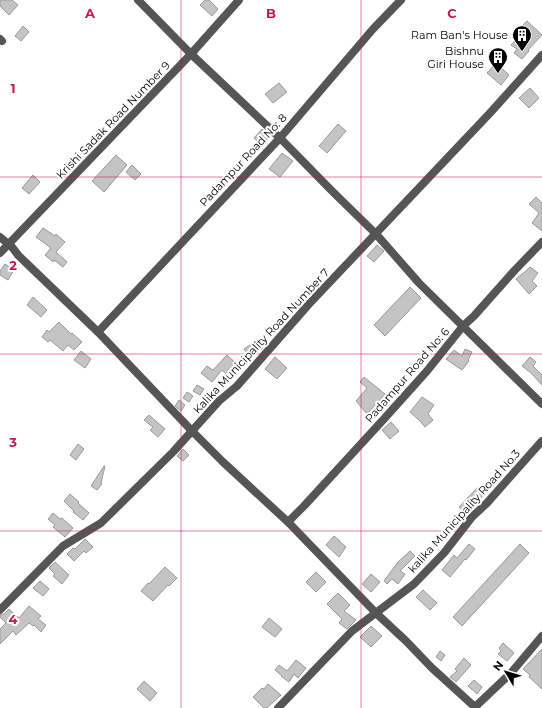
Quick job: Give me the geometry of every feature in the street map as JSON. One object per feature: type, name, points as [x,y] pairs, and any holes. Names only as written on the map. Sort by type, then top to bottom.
[{"type":"street","points":[[138,0],[191,54],[280,138],[376,234],[419,283],[542,404]]},
{"type":"street","name":"Krishi Sadak Road Number 9","points":[[0,253],[191,54],[239,0]]},
{"type":"street","name":"Padampur Road No: 8","points":[[98,332],[280,138],[373,29],[401,0]]},
{"type":"street","name":"Kalika Municipality Road Number 7","points":[[0,610],[63,546],[101,523],[174,452],[219,401],[238,386],[309,304],[542,55]]},
{"type":"street","points":[[0,236],[98,332],[223,462],[288,522],[432,668],[476,708],[511,673],[542,636]]},
{"type":"street","name":"Padampur Road No: 6","points":[[288,522],[398,404],[463,326],[542,242]]},
{"type":"street","name":"kalika Municipality Road No.3","points":[[278,708],[352,631],[414,584],[444,553],[472,517],[542,441]]},
{"type":"building","points":[[0,0],[12,0],[18,5],[9,15],[0,6]]},
{"type":"building","points":[[205,0],[209,0],[218,9],[212,16],[200,5]]},
{"type":"building","points":[[527,21],[542,35],[522,59],[514,53],[517,49],[511,45],[519,36],[515,33]]},
{"type":"building","points":[[23,26],[29,32],[21,41],[15,36]]},
{"type":"building","name":"Bishnu Giri House","points":[[496,63],[509,75],[501,85],[487,73]]},
{"type":"building","points":[[279,83],[287,92],[273,103],[265,94]]},
{"type":"building","points":[[530,88],[539,98],[529,108],[519,98]]},
{"type":"building","points":[[338,124],[346,131],[327,153],[319,146]]},
{"type":"building","points":[[262,129],[270,136],[262,145],[254,138]]},
{"type":"building","points":[[282,153],[293,161],[280,177],[269,169]]},
{"type":"building","points":[[116,155],[127,165],[104,192],[92,181]]},
{"type":"building","points":[[132,165],[141,174],[135,180],[126,172]]},
{"type":"building","points":[[33,175],[40,182],[29,194],[22,188]]},
{"type":"building","points":[[536,197],[542,203],[542,231],[532,223],[539,213],[529,204]]},
{"type":"building","points":[[43,228],[55,236],[56,234],[65,242],[56,252],[67,262],[63,267],[54,260],[53,262],[45,255],[51,248],[36,237]]},
{"type":"building","points":[[377,245],[384,251],[374,262],[367,256]]},
{"type":"building","points":[[5,264],[14,270],[8,280],[0,275],[0,271]]},
{"type":"building","points":[[530,267],[538,273],[532,281],[537,286],[529,294],[516,279]]},
{"type":"building","points":[[410,287],[421,298],[385,336],[374,325]]},
{"type":"building","points":[[33,297],[47,310],[41,317],[27,305]]},
{"type":"building","points":[[59,322],[82,342],[74,350],[68,345],[63,351],[50,340],[48,342],[42,337],[47,330],[49,332]]},
{"type":"building","points":[[257,340],[263,348],[250,358],[244,349]]},
{"type":"building","points":[[465,349],[472,352],[468,360],[469,361],[462,370],[446,359],[454,350],[462,356]]},
{"type":"building","points":[[81,351],[91,359],[85,368],[74,360]]},
{"type":"building","points":[[227,355],[239,366],[229,377],[222,370],[212,382],[201,373],[207,366],[213,370]]},
{"type":"building","points":[[275,357],[287,368],[277,379],[265,369]]},
{"type":"building","points":[[530,357],[536,362],[533,366],[542,375],[542,385],[522,366]]},
{"type":"building","points":[[364,377],[385,394],[367,414],[356,401],[367,388],[360,382]]},
{"type":"building","points":[[197,385],[204,389],[200,395],[193,391]]},
{"type":"building","points":[[187,392],[193,396],[189,402],[183,398]]},
{"type":"building","points":[[422,397],[434,405],[428,414],[433,420],[425,427],[410,412]]},
{"type":"building","points":[[179,400],[185,405],[181,411],[175,406]]},
{"type":"building","points":[[149,415],[165,429],[158,437],[150,430],[153,427],[144,420]]},
{"type":"building","points":[[391,422],[399,431],[390,439],[382,430]]},
{"type":"building","points":[[78,444],[84,449],[76,460],[70,455]]},
{"type":"building","points":[[183,449],[189,455],[183,461],[177,456]]},
{"type":"building","points":[[104,466],[102,484],[97,490],[91,486]]},
{"type":"building","points":[[478,487],[485,493],[467,514],[459,507]]},
{"type":"building","points":[[70,494],[89,513],[83,520],[73,512],[74,511],[64,501]]},
{"type":"building","points":[[53,513],[60,519],[62,518],[73,528],[65,537],[53,527],[55,525],[48,519]]},
{"type":"building","points":[[334,536],[346,547],[339,557],[326,545]]},
{"type":"building","points":[[85,539],[93,547],[86,553],[84,551],[74,561],[67,554],[73,548],[75,549]]},
{"type":"building","points":[[469,544],[475,549],[450,577],[442,570],[454,555],[457,558]]},
{"type":"building","points":[[520,544],[529,553],[462,626],[453,617]]},
{"type":"building","points":[[410,551],[415,556],[400,571],[405,574],[398,584],[392,579],[387,584],[384,581],[398,562]]},
{"type":"building","points":[[55,562],[69,575],[62,584],[53,576],[55,574],[49,568]]},
{"type":"building","points":[[165,567],[177,578],[153,601],[141,591]]},
{"type":"building","points":[[316,572],[326,582],[316,592],[306,582]]},
{"type":"building","points":[[371,574],[380,582],[371,592],[362,584]]},
{"type":"building","points":[[40,581],[49,589],[43,596],[33,588]]},
{"type":"building","points":[[423,590],[437,603],[430,610],[416,597]]},
{"type":"building","points":[[338,593],[350,605],[344,611],[356,620],[347,629],[339,623],[342,619],[327,604]]},
{"type":"building","points":[[29,606],[41,616],[38,619],[46,625],[41,632],[34,625],[33,626],[29,623],[16,635],[13,631],[0,644],[0,629],[6,623],[0,615],[4,614],[9,609],[19,618]]},
{"type":"building","points":[[269,618],[282,629],[275,637],[262,627]]},
{"type":"building","points":[[371,626],[382,636],[371,647],[360,637]]},
{"type":"building","points":[[503,643],[514,653],[507,661],[498,654],[501,651],[499,648]]},
{"type":"building","points":[[542,649],[542,689],[523,669]]},
{"type":"building","points":[[440,651],[445,655],[441,661],[436,657]]},
{"type":"building","points":[[464,658],[471,665],[456,682],[450,677],[457,671],[455,669]]},
{"type":"building","points":[[296,660],[306,668],[298,678],[294,674],[289,682],[275,670],[279,665],[287,671]]},
{"type":"building","points":[[474,680],[482,687],[477,694],[468,686]]},
{"type":"building","points":[[144,681],[157,693],[150,701],[137,689]]},
{"type":"building","points":[[268,684],[281,695],[267,708],[264,708],[253,697]]},
{"type":"place","name":"Ram Ban's House","points":[[522,52]]},
{"type":"place","name":"Bishnu Giri House","points":[[498,74]]}]
